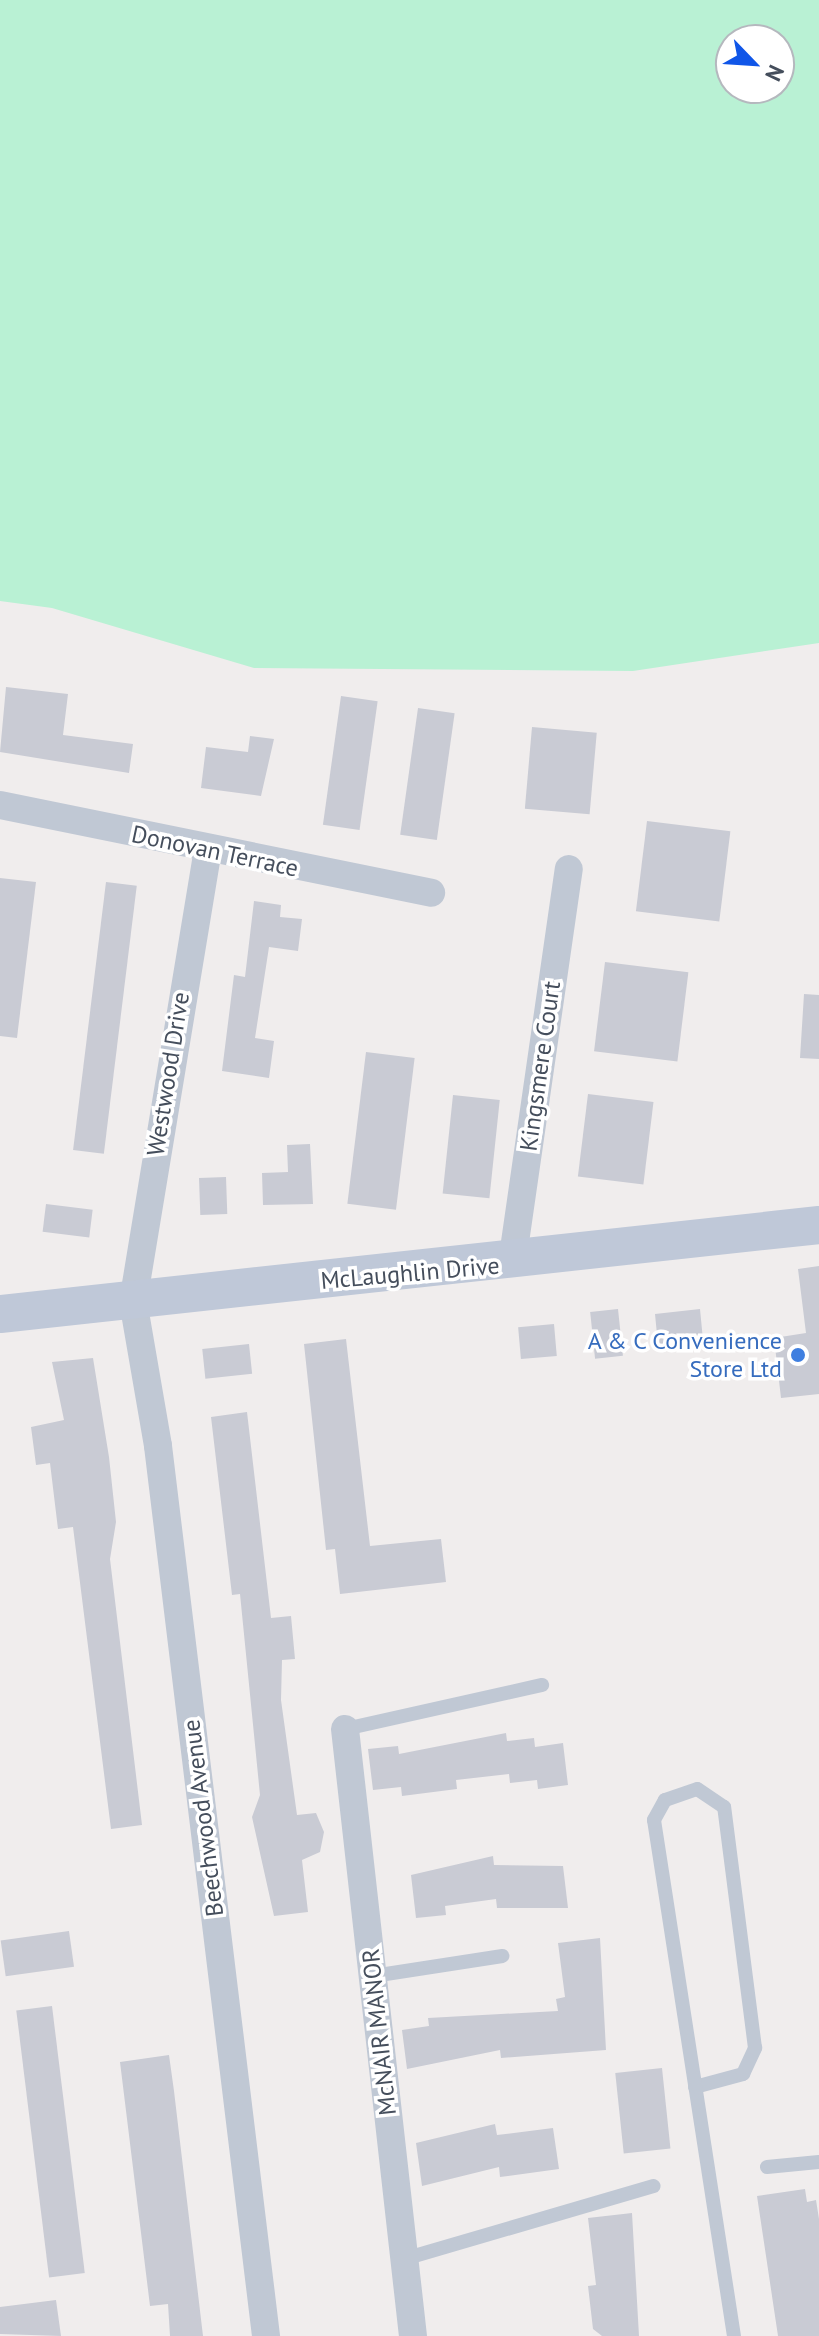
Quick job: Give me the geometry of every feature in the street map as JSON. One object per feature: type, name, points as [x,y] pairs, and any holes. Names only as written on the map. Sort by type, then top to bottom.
[{"type":"main road","name":"McLaughlin Drive","points":[[0,1314],[512,1263],[819,1225]]},
{"type":"street","name":"Donovan Terrace","points":[[0,805],[431,893]]},
{"type":"street","name":"Westwood Drive","points":[[133,1301],[208,849]]},
{"type":"street","name":"Kingsmere Court","points":[[512,1263],[569,869]]},
{"type":"street","name":"Beechwood Avenue","points":[[133,1301],[158,1446],[266,2336]]},
{"type":"street","name":"McNAIR MANOR","points":[[345,1729],[413,2336]]},
{"type":"lane","points":[[345,1729],[542,1685]]},
{"type":"lane","points":[[695,2087],[743,2074],[755,2048],[724,1807],[697,1789],[665,1800],[654,1820],[695,2087],[734,2336]]},
{"type":"lane","points":[[373,1976],[502,1956]]},
{"type":"lane","points":[[767,2167],[819,2162]]},
{"type":"lane","points":[[404,2259],[654,2186]]},
{"type":"green space","points":[[0,0],[819,0],[819,643],[633,671],[254,668],[52,608],[0,601]]},
{"type":"building","points":[[6,687],[68,694],[63,735],[133,744],[129,773],[0,752]]},
{"type":"building","points":[[341,696],[378,701],[360,830],[323,825]]},
{"type":"building","points":[[418,708],[455,713],[437,840],[400,835]]},
{"type":"building","points":[[532,727],[597,733],[590,814],[525,809]]},
{"type":"building","points":[[250,736],[274,739],[261,796],[201,788],[206,747],[248,752]]},
{"type":"building","points":[[647,821],[730,831],[719,922],[636,911]]},
{"type":"building","points":[[0,878],[36,882],[17,1038],[0,1036]]},
{"type":"building","points":[[106,882],[137,886],[104,1154],[73,1150]]},
{"type":"building","points":[[254,901],[281,905],[280,917],[302,919],[298,951],[269,947],[255,1038],[274,1041],[269,1078],[222,1071],[234,975],[245,977]]},
{"type":"building","points":[[605,962],[688,972],[677,1062],[594,1051]]},
{"type":"building","points":[[804,994],[819,995],[819,1059],[800,1058]]},
{"type":"building","points":[[366,1052],[415,1058],[396,1210],[347,1204]]},
{"type":"building","points":[[588,1094],[654,1102],[643,1184],[578,1176]]},
{"type":"building","points":[[453,1095],[500,1100],[489,1198],[443,1193]]},
{"type":"building","points":[[310,1144],[313,1204],[263,1205],[262,1173],[288,1172],[287,1145]]},
{"type":"building","points":[[226,1177],[227,1214],[200,1215],[199,1178]]},
{"type":"building","points":[[46,1204],[93,1210],[89,1238],[43,1232]]},
{"type":"building","name":"A & C Convenience Store Ltd","points":[[819,1266],[819,1394],[781,1398],[774,1338],[806,1333],[798,1269]]},
{"type":"building","points":[[618,1309],[623,1356],[595,1359],[590,1312]]},
{"type":"building","points":[[700,1309],[703,1340],[668,1351],[667,1344],[658,1345],[655,1314]]},
{"type":"building","points":[[554,1324],[557,1356],[521,1359],[518,1327]]},
{"type":"building","points":[[346,1339],[370,1546],[441,1539],[446,1582],[340,1594],[335,1549],[326,1550],[304,1344]]},
{"type":"building","points":[[249,1344],[252,1374],[205,1379],[202,1349]]},
{"type":"building","points":[[93,1358],[116,1522],[110,1559],[142,1825],[111,1829],[73,1527],[58,1529],[50,1463],[36,1465],[31,1427],[64,1420],[52,1362]]},
{"type":"building","points":[[247,1412],[271,1618],[291,1616],[295,1659],[282,1660],[281,1700],[297,1815],[316,1813],[324,1832],[320,1852],[302,1860],[308,1912],[274,1916],[252,1817],[260,1795],[240,1594],[232,1595],[211,1417]]},
{"type":"building","points":[[506,1733],[507,1741],[534,1738],[535,1747],[563,1743],[568,1785],[538,1789],[537,1780],[510,1783],[509,1774],[456,1780],[457,1789],[402,1796],[401,1787],[373,1790],[368,1749],[398,1746],[399,1754]]},
{"type":"building","points":[[493,1856],[494,1865],[563,1866],[568,1908],[497,1908],[496,1899],[445,1906],[446,1915],[416,1918],[411,1875]]},
{"type":"building","points":[[69,1931],[74,1967],[6,1976],[1,1941]]},
{"type":"building","points":[[600,1938],[606,2050],[501,2058],[500,2050],[407,2069],[402,2030],[429,2026],[428,2018],[558,2011],[556,1999],[565,1997],[558,1943]]},
{"type":"building","points":[[52,2006],[85,2273],[49,2277],[16,2010]]},
{"type":"building","points":[[169,2055],[203,2336],[170,2336],[168,2304],[150,2306],[120,2062]]},
{"type":"building","points":[[662,2068],[670,2149],[624,2153],[615,2073]]},
{"type":"building","points":[[495,2124],[497,2135],[553,2128],[559,2169],[500,2177],[499,2167],[422,2186],[416,2143]]},
{"type":"building","points":[[805,2189],[807,2202],[816,2200],[819,2219],[819,2336],[778,2336],[757,2196]]},
{"type":"building","points":[[632,2213],[639,2336],[602,2336],[593,2329],[588,2286],[596,2285],[588,2218]]},
{"type":"building","points":[[56,2300],[61,2336],[0,2334],[0,2307]]},
{"type":"place","name":"A & C Convenience Store Ltd","points":[[798,1355]]}]
